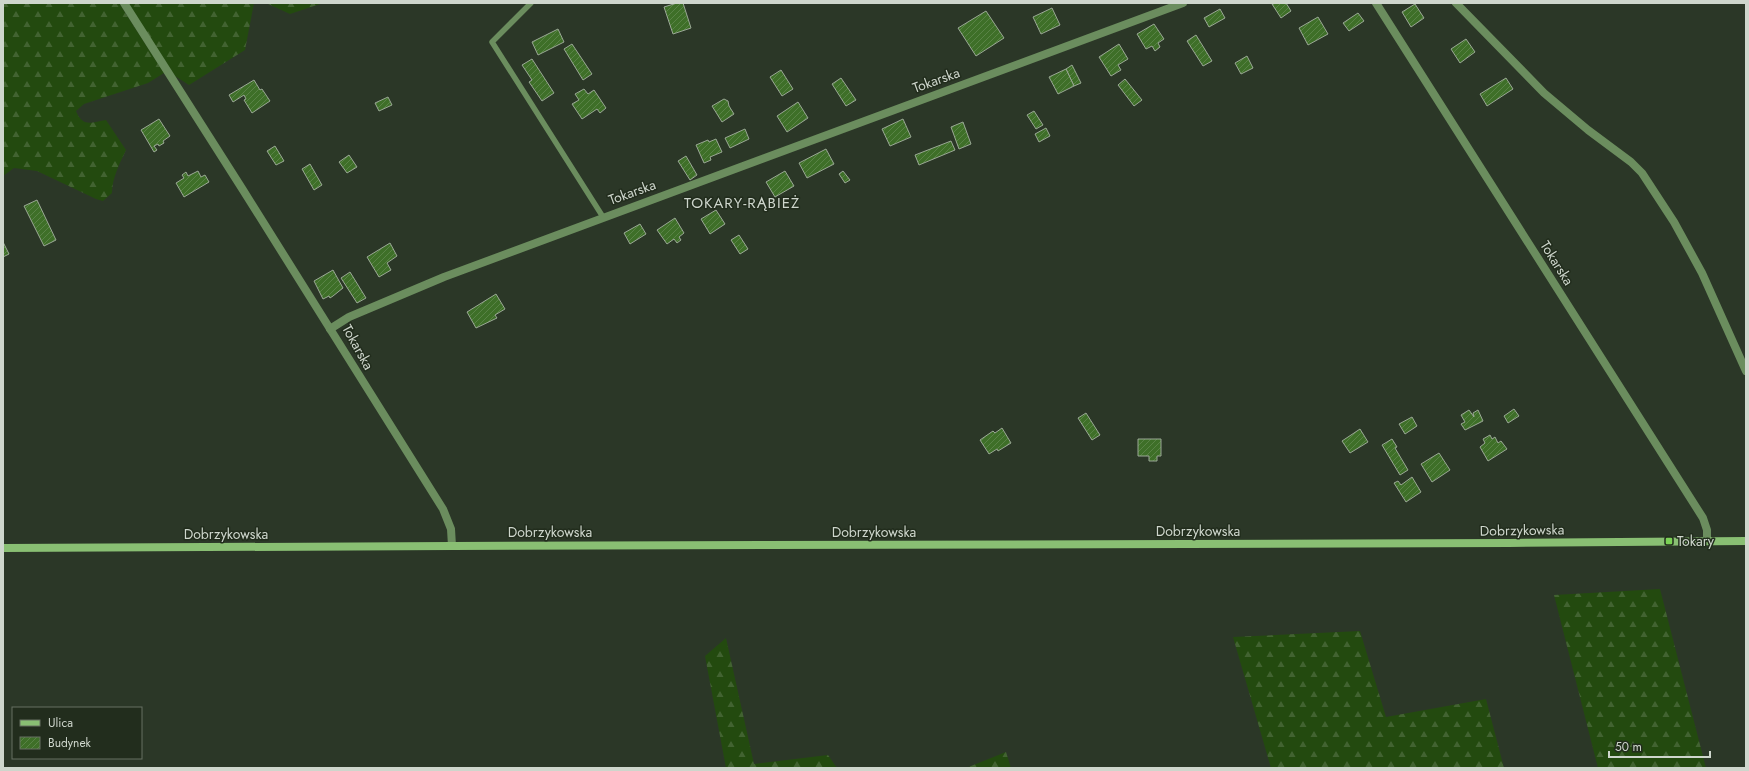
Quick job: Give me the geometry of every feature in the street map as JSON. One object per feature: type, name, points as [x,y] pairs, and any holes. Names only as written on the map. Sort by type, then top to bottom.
[{"type":"main road","name":"Dobrzykowska","points":[[3,548],[1509,544],[1746,541]]},
{"type":"street","points":[[124,3],[330,329]]},
{"type":"street","name":"Tokarska","points":[[452,546],[451,529],[443,509],[330,329],[349,317],[444,277],[1183,3]]},
{"type":"street","name":"Tokarska","points":[[1376,3],[1704,518],[1707,530],[1707,541]]},
{"type":"street","points":[[1456,3],[1544,94],[1588,130],[1631,162],[1642,173],[1674,222],[1702,273],[1746,371]]},
{"type":"lane","points":[[531,3],[492,42],[603,217]]},
{"type":"green space","points":[[3,3],[119,3],[164,73],[148,83],[84,104],[76,111],[82,120],[88,123],[106,120],[126,150],[115,176],[112,193],[103,201],[37,171],[14,168],[3,176]]},
{"type":"green space","points":[[128,3],[254,3],[245,50],[189,85],[175,76]]},
{"type":"green space","points":[[266,3],[323,3],[290,14]]},
{"type":"green space","points":[[1660,589],[1706,768],[1598,768],[1554,595]]},
{"type":"green space","points":[[1360,631],[1386,717],[1486,699],[1504,768],[1271,768],[1233,637]]},
{"type":"green space","points":[[726,638],[754,764],[828,755],[837,768],[726,768],[705,656]]},
{"type":"green space","points":[[1006,752],[1011,768],[966,768]]},
{"type":"building","points":[[677,3],[683,3],[691,28],[673,34],[664,7]]},
{"type":"building","points":[[1286,3],[1291,11],[1281,18],[1272,4]]},
{"type":"building","points":[[1415,4],[1424,18],[1411,27],[1402,12]]},
{"type":"building","points":[[1052,8],[1060,25],[1041,34],[1033,17]]},
{"type":"building","points":[[1220,9],[1225,18],[1209,27],[1204,18]]},
{"type":"building","points":[[986,11],[1004,38],[976,56],[958,28]]},
{"type":"building","points":[[1358,13],[1364,21],[1349,31],[1343,23]]},
{"type":"building","points":[[1318,17],[1328,34],[1308,45],[1299,28]]},
{"type":"building","points":[[1154,24],[1164,39],[1158,43],[1160,47],[1155,51],[1152,46],[1146,49],[1137,34]]},
{"type":"building","points":[[558,29],[564,42],[538,55],[532,42]]},
{"type":"building","points":[[1196,35],[1212,61],[1203,66],[1187,41]]},
{"type":"building","points":[[1466,39],[1475,52],[1460,63],[1451,49]]},
{"type":"building","points":[[572,44],[592,74],[583,80],[564,49]]},
{"type":"building","points":[[1119,44],[1128,59],[1118,65],[1121,70],[1111,76],[1099,57]]},
{"type":"building","points":[[1247,56],[1253,68],[1241,74],[1235,63]]},
{"type":"building","points":[[532,59],[554,93],[542,101],[529,82],[532,80],[522,65]]},
{"type":"building","points":[[1072,65],[1081,83],[1074,86],[1066,69]]},
{"type":"building","points":[[1066,69],[1074,86],[1058,94],[1049,77]]},
{"type":"building","points":[[781,70],[793,89],[782,96],[770,77]]},
{"type":"building","points":[[841,78],[856,100],[846,106],[832,84]]},
{"type":"building","points":[[1506,78],[1513,89],[1487,106],[1480,94]]},
{"type":"building","points":[[1125,79],[1142,100],[1134,106],[1118,85]]},
{"type":"building","points":[[254,80],[260,90],[262,89],[270,101],[252,113],[244,100],[246,99],[244,95],[233,102],[229,95]]},
{"type":"building","points":[[584,89],[588,94],[594,90],[606,108],[600,113],[597,109],[582,119],[572,104],[579,100],[575,94]]},
{"type":"building","points":[[388,97],[392,105],[379,111],[375,103]]},
{"type":"building","points":[[724,99],[728,101],[734,114],[722,122],[712,106]]},
{"type":"building","points":[[798,102],[808,118],[787,132],[777,116]]},
{"type":"building","points":[[1034,111],[1043,125],[1036,129],[1027,115]]},
{"type":"building","points":[[159,119],[170,136],[163,141],[164,143],[159,146],[158,144],[154,146],[157,150],[154,152],[141,130]]},
{"type":"building","points":[[903,119],[911,137],[890,146],[882,129]]},
{"type":"building","points":[[963,122],[971,144],[959,149],[951,127]]},
{"type":"building","points":[[1046,128],[1050,136],[1039,142],[1035,134]]},
{"type":"building","points":[[745,129],[749,139],[730,148],[725,138]]},
{"type":"building","points":[[716,139],[722,152],[710,157],[711,160],[704,163],[696,145],[708,140],[709,142]]},
{"type":"building","points":[[951,141],[955,150],[919,165],[915,155]]},
{"type":"building","points":[[275,146],[284,161],[276,165],[267,151]]},
{"type":"building","points":[[826,149],[834,164],[807,178],[799,163]]},
{"type":"building","points":[[349,155],[357,167],[347,173],[339,162]]},
{"type":"building","points":[[686,156],[697,175],[690,180],[678,161]]},
{"type":"building","points":[[310,164],[322,185],[314,190],[302,169]]},
{"type":"building","points":[[198,171],[201,177],[205,175],[209,182],[184,197],[176,183],[184,178],[182,175],[186,172],[188,176]]},
{"type":"building","points":[[785,171],[794,186],[775,197],[766,182]]},
{"type":"building","points":[[843,171],[850,180],[845,183],[839,174]]},
{"type":"building","points":[[37,200],[56,240],[44,246],[24,206]]},
{"type":"building","points":[[716,210],[725,224],[710,234],[701,219]]},
{"type":"building","points":[[675,218],[684,233],[679,237],[681,240],[677,243],[674,239],[667,244],[657,230]]},
{"type":"building","points":[[640,224],[646,234],[630,244],[624,233]]},
{"type":"building","points":[[739,235],[748,249],[740,254],[731,240]]},
{"type":"building","points":[[3,242],[9,254],[3,257]]},
{"type":"building","points":[[390,243],[397,256],[387,263],[391,270],[379,277],[367,257]]},
{"type":"building","points":[[333,270],[343,288],[330,298],[329,296],[323,299],[314,281]]},
{"type":"building","points":[[350,272],[366,298],[357,303],[341,278]]},
{"type":"building","points":[[496,294],[505,309],[495,315],[497,318],[476,328],[467,312]]},
{"type":"building","points":[[1514,409],[1519,416],[1508,423],[1504,416]]},
{"type":"building","points":[[1469,410],[1474,417],[1473,413],[1478,410],[1483,421],[1465,430],[1461,424],[1465,422],[1461,415]]},
{"type":"building","points":[[1086,413],[1100,435],[1092,440],[1078,418]]},
{"type":"building","points":[[1412,417],[1417,426],[1405,434],[1399,424]]},
{"type":"building","points":[[1002,428],[1011,443],[998,451],[997,449],[989,454],[980,440],[993,431],[995,433]]},
{"type":"building","points":[[1360,429],[1368,442],[1350,453],[1342,441]]},
{"type":"building","points":[[1490,435],[1492,439],[1495,437],[1498,443],[1501,441],[1507,449],[1488,461],[1480,447],[1485,443],[1483,439]]},
{"type":"building","points":[[1138,439],[1161,439],[1161,456],[1157,456],[1157,461],[1149,461],[1149,456],[1138,456]]},
{"type":"building","points":[[1392,439],[1397,447],[1395,448],[1408,470],[1400,475],[1382,445]]},
{"type":"building","points":[[1439,453],[1450,470],[1432,482],[1421,464]]},
{"type":"building","points":[[1412,477],[1421,492],[1406,502],[1394,483],[1398,481],[1401,485]]},
{"type":"place","name":"Tokary","points":[[1669,541]]},
{"type":"district","name":"TOKARY-RĄBIEŻ","points":[[742,203]]}]
